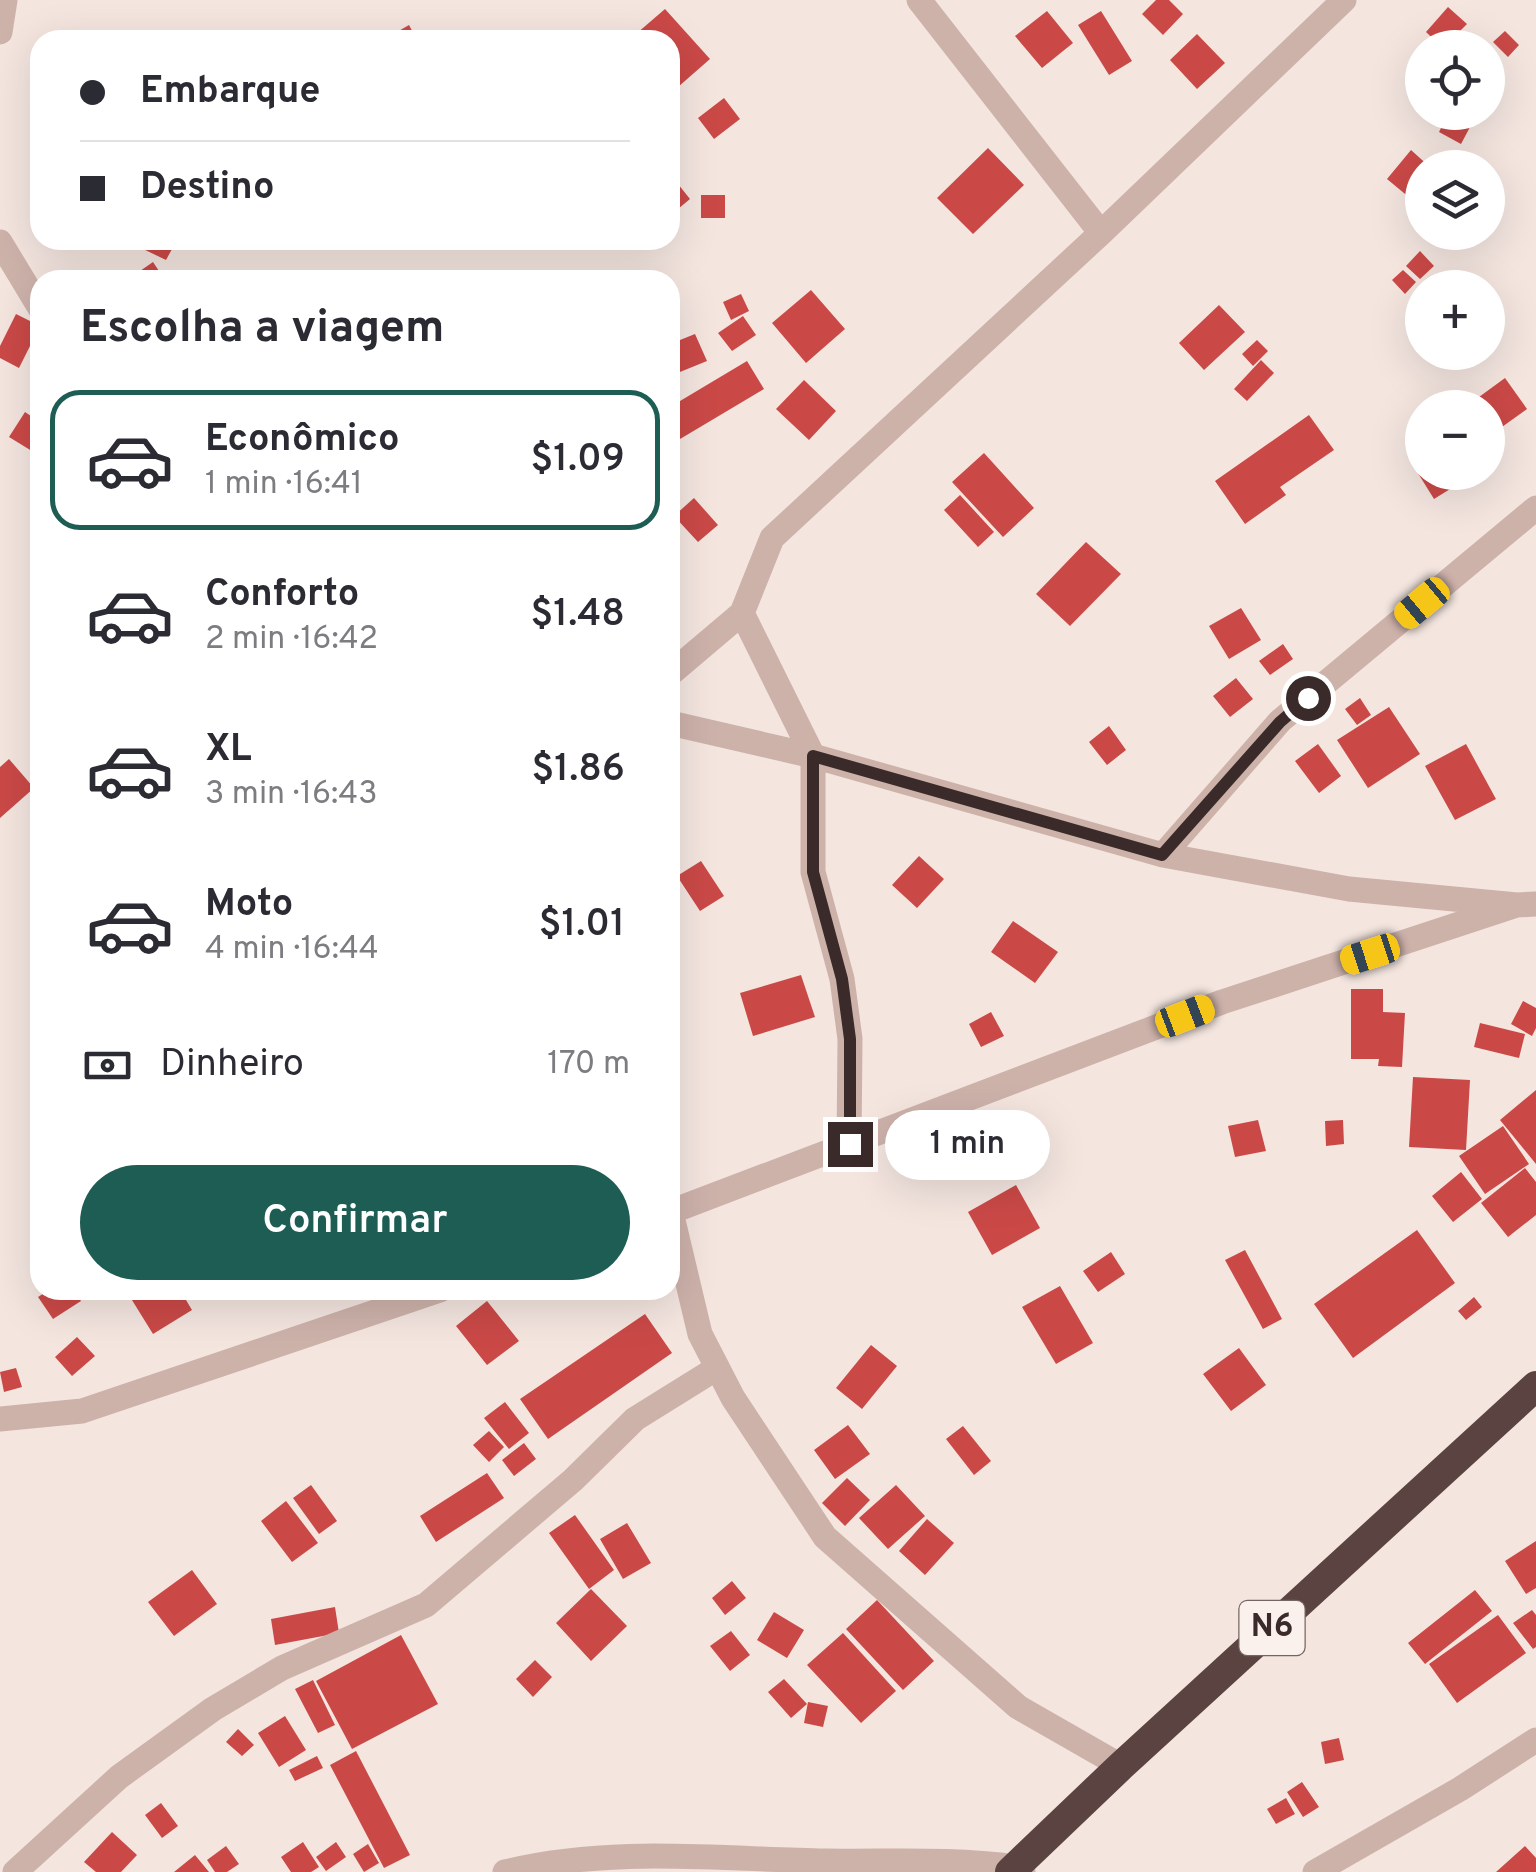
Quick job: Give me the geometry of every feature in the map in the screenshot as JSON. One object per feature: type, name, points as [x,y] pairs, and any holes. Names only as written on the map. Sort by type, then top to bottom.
[{"type":"highway","name":"N6","points":[[1016,1870],[1120,1766],[1536,1386]]},
{"type":"street","points":[[0,32],[5,0]]},
{"type":"street","points":[[919,0],[1101,233]]},
{"type":"street","points":[[680,666],[742,613],[772,538],[1101,233],[1344,0]]},
{"type":"street","points":[[1,247],[30,292]]},
{"type":"street","points":[[1162,855],[1280,722],[1536,508]]},
{"type":"street","points":[[742,613],[813,756],[813,872],[842,979],[850,1039],[850,1144]]},
{"type":"street","points":[[680,725],[813,756],[1162,855],[1349,890],[1526,904]]},
{"type":"street","points":[[680,1208],[1222,1002],[1526,904]]},
{"type":"street","points":[[680,1253],[700,1334],[733,1398],[824,1537],[1018,1707],[1120,1766]]},
{"type":"street","points":[[0,1418],[82,1411],[410,1300]]},
{"type":"street","points":[[15,1872],[119,1777],[212,1709],[282,1668],[426,1605],[573,1480],[635,1419],[718,1368]]},
{"type":"street","points":[[1314,1872],[1460,1789],[1536,1740]]},
{"type":"street","points":[[505,1872],[538,1864],[646,1855],[827,1861],[959,1859],[1016,1870]]},
{"type":"building","points":[[1156,0],[1169,0],[1183,14],[1163,35],[1142,14]]},
{"type":"building","points":[[1448,7],[1467,24],[1461,30],[1428,30]]},
{"type":"building","points":[[665,9],[710,59],[680,85],[680,30],[641,30]]},
{"type":"building","points":[[1047,11],[1073,43],[1042,68],[1015,36]]},
{"type":"building","points":[[1101,11],[1132,61],[1109,75],[1078,25]]},
{"type":"building","points":[[1505,31],[1519,45],[1508,57],[1505,54]]},
{"type":"building","points":[[1197,34],[1225,63],[1197,89],[1170,60]]},
{"type":"building","points":[[724,98],[740,119],[714,139],[698,118]]},
{"type":"building","points":[[1440,130],[1468,130],[1461,144]]},
{"type":"building","points":[[988,148],[1024,185],[973,234],[937,198]]},
{"type":"building","points":[[1405,157],[1405,194],[1387,179]]},
{"type":"building","points":[[680,186],[690,199],[680,207]]},
{"type":"building","points":[[701,195],[725,195],[725,218],[701,218]]},
{"type":"building","points":[[145,250],[172,250],[166,260]]},
{"type":"building","points":[[1420,251],[1434,266],[1430,270],[1410,270],[1406,266]]},
{"type":"building","points":[[153,262],[158,270],[141,270]]},
{"type":"building","points":[[1405,272],[1405,294],[1392,280]]},
{"type":"building","points":[[811,290],[845,329],[806,363],[772,323]]},
{"type":"building","points":[[741,294],[749,311],[731,320],[723,302]]},
{"type":"building","points":[[1219,305],[1245,332],[1204,370],[1179,343]]},
{"type":"building","points":[[16,314],[30,321],[30,346],[19,368],[0,358],[0,346]]},
{"type":"building","points":[[743,316],[756,335],[732,351],[718,333]]},
{"type":"building","points":[[695,334],[707,361],[680,372],[680,340]]},
{"type":"building","points":[[1257,340],[1268,351],[1253,366],[1242,354]]},
{"type":"building","points":[[1261,360],[1274,373],[1247,401],[1234,389]]},
{"type":"building","points":[[747,361],[764,389],[680,439],[680,401]]},
{"type":"building","points":[[1505,378],[1527,409],[1505,425],[1505,390],[1489,390]]},
{"type":"building","points":[[804,380],[836,411],[809,440],[776,409]]},
{"type":"building","points":[[25,412],[30,415],[30,450],[9,437]]},
{"type":"building","points":[[1309,415],[1334,450],[1280,487],[1286,495],[1245,524],[1215,481]]},
{"type":"building","points":[[984,453],[1034,508],[1003,537],[952,482]]},
{"type":"building","points":[[1428,490],[1449,490],[1434,499]]},
{"type":"building","points":[[960,495],[994,532],[978,547],[944,510]]},
{"type":"building","points":[[694,498],[718,525],[698,542],[680,522],[680,511]]},
{"type":"building","points":[[1086,542],[1121,574],[1070,626],[1036,594]]},
{"type":"building","points":[[1241,608],[1261,640],[1229,659],[1209,626]]},
{"type":"building","points":[[1283,644],[1293,659],[1270,675],[1259,661]]},
{"type":"building","points":[[1236,678],[1253,699],[1230,717],[1213,696]]},
{"type":"building","points":[[1360,698],[1371,715],[1357,725],[1345,709]]},
{"type":"building","points":[[1389,707],[1420,754],[1368,788],[1337,740]]},
{"type":"building","points":[[1109,726],[1126,750],[1107,765],[1089,742]]},
{"type":"building","points":[[1318,744],[1341,776],[1319,793],[1295,761]]},
{"type":"building","points":[[1466,744],[1496,799],[1455,820],[1425,766]]},
{"type":"building","points":[[9,759],[30,783],[30,792],[0,818],[0,767]]},
{"type":"building","points":[[919,856],[944,879],[917,908],[892,885]]},
{"type":"building","points":[[701,861],[724,896],[700,911],[680,881],[680,874]]},
{"type":"building","points":[[1013,921],[1058,952],[1035,983],[991,952]]},
{"type":"building","points":[[801,975],[815,1017],[753,1036],[740,993]]},
{"type":"building","points":[[1351,989],[1383,989],[1383,1012],[1405,1013],[1402,1067],[1378,1066],[1379,1059],[1351,1059]]},
{"type":"building","points":[[1523,1001],[1536,1008],[1532,1036],[1511,1024]]},
{"type":"building","points":[[991,1012],[1004,1036],[981,1047],[969,1024]]},
{"type":"building","points":[[1480,1023],[1525,1034],[1519,1058],[1474,1047]]},
{"type":"building","points":[[1413,1077],[1470,1080],[1466,1150],[1409,1147]]},
{"type":"building","points":[[1536,1090],[1536,1164],[1500,1120]]},
{"type":"building","points":[[953,1116],[963,1139],[945,1147],[935,1124]]},
{"type":"building","points":[[1258,1120],[1266,1151],[1235,1157],[1228,1126]]},
{"type":"building","points":[[1343,1120],[1344,1144],[1326,1146],[1325,1121]]},
{"type":"building","points":[[1503,1126],[1529,1164],[1485,1194],[1459,1156]]},
{"type":"building","points":[[1525,1168],[1536,1182],[1536,1215],[1508,1237],[1481,1203]]},
{"type":"building","points":[[1461,1172],[1482,1199],[1453,1222],[1432,1196]]},
{"type":"building","points":[[1016,1185],[1040,1228],[992,1255],[968,1212]]},
{"type":"building","points":[[1417,1230],[1455,1283],[1353,1358],[1314,1304]]},
{"type":"building","points":[[1245,1250],[1282,1319],[1263,1329],[1225,1260]]},
{"type":"building","points":[[1111,1252],[1125,1274],[1098,1292],[1083,1271]]},
{"type":"building","points":[[1060,1286],[1093,1343],[1056,1364],[1022,1307]]},
{"type":"building","points":[[1474,1297],[1482,1307],[1466,1320],[1458,1311]]},
{"type":"building","points":[[40,1300],[80,1300],[81,1301],[53,1319]]},
{"type":"building","points":[[132,1300],[186,1300],[192,1310],[153,1334]]},
{"type":"building","points":[[487,1301],[519,1341],[487,1365],[456,1326]]},
{"type":"building","points":[[645,1314],[672,1353],[548,1439],[520,1399]]},
{"type":"building","points":[[77,1337],[95,1356],[72,1376],[55,1357]]},
{"type":"building","points":[[871,1345],[897,1366],[862,1409],[836,1388]]},
{"type":"building","points":[[1239,1348],[1266,1385],[1231,1411],[1203,1374]]},
{"type":"building","points":[[16,1368],[22,1387],[4,1392],[0,1372]]},
{"type":"building","points":[[505,1402],[529,1433],[509,1449],[484,1418]]},
{"type":"building","points":[[848,1425],[870,1454],[835,1479],[814,1450]]},
{"type":"building","points":[[963,1426],[991,1461],[974,1475],[946,1439]]},
{"type":"building","points":[[489,1431],[504,1447],[489,1462],[473,1445]]},
{"type":"building","points":[[524,1443],[536,1459],[514,1476],[502,1460]]},
{"type":"building","points":[[487,1473],[504,1498],[436,1542],[420,1516]]},
{"type":"building","points":[[847,1478],[870,1500],[845,1526],[822,1503]]},
{"type":"building","points":[[311,1485],[337,1521],[319,1534],[293,1498]]},
{"type":"building","points":[[896,1485],[925,1516],[888,1549],[859,1518]]},
{"type":"building","points":[[286,1501],[318,1543],[292,1562],[261,1521]]},
{"type":"building","points":[[575,1515],[614,1570],[589,1589],[549,1533]]},
{"type":"building","points":[[927,1519],[954,1543],[925,1575],[899,1551]]},
{"type":"building","points":[[627,1523],[651,1563],[623,1579],[600,1539]]},
{"type":"building","points":[[1536,1541],[1536,1588],[1526,1594],[1505,1561]]},
{"type":"building","points":[[192,1570],[217,1604],[174,1636],[148,1602]]},
{"type":"building","points":[[732,1581],[746,1598],[725,1615],[712,1598]]},
{"type":"building","points":[[591,1589],[627,1626],[591,1661],[556,1623]]},
{"type":"building","points":[[1475,1590],[1492,1611],[1425,1664],[1408,1643]]},
{"type":"building","points":[[877,1600],[934,1661],[903,1690],[846,1629]]},
{"type":"building","points":[[335,1607],[339,1633],[275,1645],[271,1619]]},
{"type":"building","points":[[1532,1610],[1536,1615],[1533,1649],[1513,1623]]},
{"type":"building","points":[[774,1612],[804,1630],[787,1658],[757,1640]]},
{"type":"building","points":[[1498,1615],[1526,1653],[1457,1703],[1429,1664]]},
{"type":"building","points":[[731,1631],[750,1655],[730,1671],[710,1646]]},
{"type":"building","points":[[843,1633],[896,1691],[861,1723],[807,1665]]},
{"type":"building","points":[[401,1635],[438,1704],[352,1749],[316,1681]]},
{"type":"building","points":[[535,1660],[552,1677],[533,1697],[516,1679]]},
{"type":"building","points":[[784,1679],[807,1704],[791,1718],[768,1692]]},
{"type":"building","points":[[313,1680],[335,1725],[318,1733],[295,1689]]},
{"type":"building","points":[[808,1702],[828,1706],[823,1727],[804,1723]]},
{"type":"building","points":[[285,1716],[306,1750],[279,1767],[258,1733]]},
{"type":"building","points":[[238,1729],[254,1745],[242,1756],[226,1742]]},
{"type":"building","points":[[1339,1738],[1344,1760],[1325,1764],[1321,1742]]},
{"type":"building","points":[[356,1751],[410,1855],[384,1868],[330,1765]]},
{"type":"building","points":[[317,1756],[323,1768],[295,1781],[289,1770]]},
{"type":"building","points":[[1302,1782],[1319,1807],[1303,1817],[1287,1792]]},
{"type":"building","points":[[1286,1798],[1295,1814],[1276,1824],[1267,1809]]},
{"type":"building","points":[[161,1803],[178,1826],[162,1838],[145,1815]]},
{"type":"building","points":[[112,1832],[137,1855],[121,1872],[96,1872],[84,1862]]},
{"type":"building","points":[[303,1842],[319,1867],[311,1872],[291,1872],[281,1857]]},
{"type":"building","points":[[336,1842],[346,1857],[326,1871],[316,1857]]},
{"type":"building","points":[[368,1844],[379,1863],[364,1872],[353,1854]]},
{"type":"building","points":[[226,1846],[239,1864],[227,1872],[215,1872],[207,1860]]},
{"type":"building","points":[[1525,1846],[1536,1858],[1536,1872],[1496,1872]]},
{"type":"building","points":[[195,1855],[209,1872],[174,1872]]},
{"type":"route","points":[[850,1144],[850,1039],[842,979],[813,872],[813,756],[1162,855],[1280,722],[1308,698]]}]
